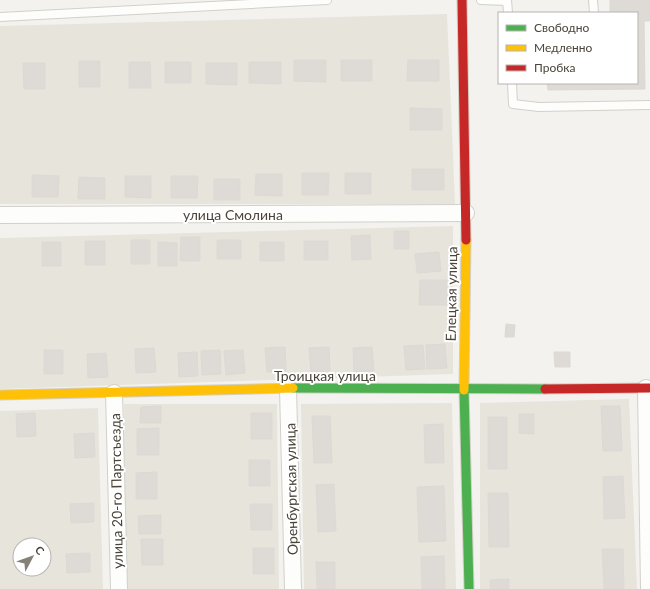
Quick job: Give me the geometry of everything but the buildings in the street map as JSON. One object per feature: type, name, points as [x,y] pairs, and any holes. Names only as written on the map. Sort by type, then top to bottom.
[{"type":"street","name":"Елецкая улица","points":[[462,0],[466,213],[464,389],[469,589]]},
{"type":"street","name":"улица Смолина","points":[[0,215],[466,213]]},
{"type":"street","name":"Троицкая улица","points":[[0,395],[288,388],[648,388]]},
{"type":"street","name":"Оренбургская улица","points":[[288,388],[293,589]]},
{"type":"street","points":[[648,388],[649,589]]},
{"type":"street","name":"улица 20-го Партсъезда","points":[[114,392],[118,589]]},
{"type":"lane","points":[[0,17],[327,0]]},
{"type":"lane","points":[[481,0],[507,1],[508,12]]},
{"type":"lane","points":[[593,0],[594,12]]},
{"type":"lane","points":[[512,84],[513,104],[539,107],[650,105]]},
{"type":"shaded area","points":[[447,14],[455,204],[0,204],[0,26]]},
{"type":"shaded area","points":[[453,226],[453,374],[0,389],[0,238]]},
{"type":"shaded area","points":[[629,399],[637,589],[480,589],[480,403]]},
{"type":"shaded area","points":[[452,403],[456,589],[304,589],[301,404]]},
{"type":"shaded area","points":[[124,404],[277,404],[279,589],[125,589]]},
{"type":"shaded area","points":[[98,408],[103,589],[0,589],[0,411]]},
{"type":"traffic: fast","points":[[293,388],[545,389]]},
{"type":"traffic: fast","points":[[464,390],[469,589]]},
{"type":"traffic: slow","points":[[464,390],[466,240]]},
{"type":"traffic: slow","points":[[0,395],[293,388]]},
{"type":"traffic: jam","points":[[462,0],[466,240]]},
{"type":"traffic: jam","points":[[545,389],[650,388]]}]
